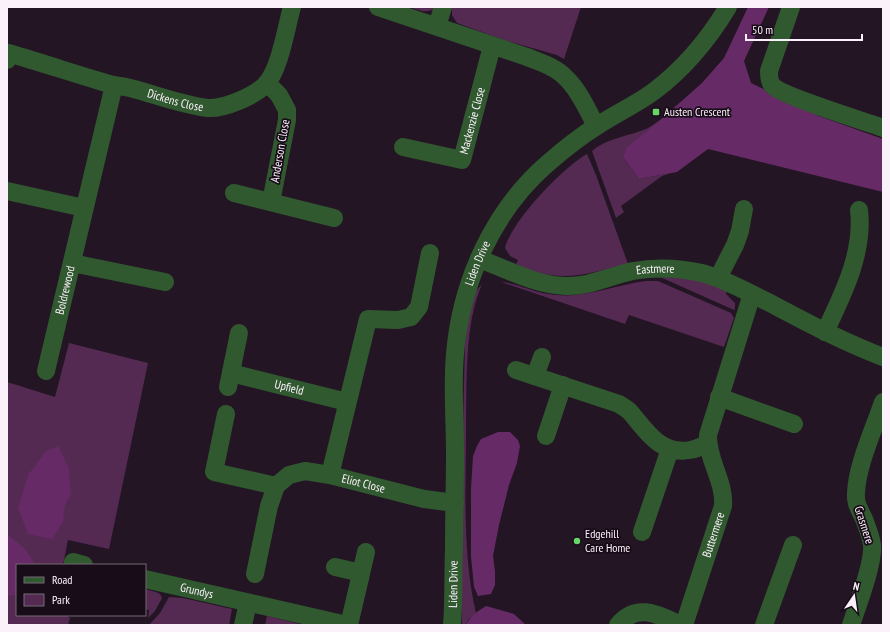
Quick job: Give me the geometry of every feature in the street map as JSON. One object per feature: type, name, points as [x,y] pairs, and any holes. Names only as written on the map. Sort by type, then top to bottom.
[{"type":"street","name":"Dickens Close","points":[[7,60],[8,53],[114,85],[132,88],[183,103],[209,108],[227,105],[260,90],[267,83],[280,55],[292,7]]},
{"type":"street","points":[[378,7],[547,65],[567,78],[581,98],[596,126]]},
{"type":"street","points":[[437,26],[443,7]]},
{"type":"street","name":"Liden Drive","points":[[452,625],[454,355],[462,311],[479,259],[504,211],[535,174],[566,148],[596,126],[651,93],[677,72],[710,35],[728,7]]},
{"type":"street","points":[[791,7],[769,71],[769,79],[772,86],[779,91],[794,97],[883,128]]},
{"type":"street","name":"Mackenzie Close","points":[[403,147],[462,160],[492,46]]},
{"type":"street","name":"Anderson Close","points":[[267,83],[279,95],[287,110],[287,120],[271,202]]},
{"type":"street","name":"Boldrewood","points":[[46,371],[114,85]]},
{"type":"street","points":[[7,191],[84,208]]},
{"type":"street","points":[[234,194],[334,218]]},
{"type":"street","points":[[718,278],[735,245],[740,231],[744,209]]},
{"type":"street","points":[[825,332],[854,263],[860,234],[858,210]]},
{"type":"street","points":[[330,475],[368,318],[398,320],[411,317],[419,308],[430,253]]},
{"type":"street","name":"Eastmere","points":[[479,259],[535,281],[566,286],[582,285],[633,271],[666,268],[702,273],[718,278],[825,332],[883,357]]},
{"type":"street","points":[[72,263],[165,282]]},
{"type":"street","name":"Buttermere","points":[[683,625],[723,506],[721,484],[707,444],[709,427],[752,294]]},
{"type":"street","name":"Upfield","points":[[239,333],[229,380],[347,402]]},
{"type":"street","points":[[535,376],[542,357]]},
{"type":"street","points":[[516,370],[619,404],[630,412],[653,440],[670,449],[690,450],[707,444]]},
{"type":"street","points":[[546,436],[563,385]]},
{"type":"street","points":[[719,397],[794,424]]},
{"type":"street","name":"Grasmere","points":[[851,625],[872,552],[869,532],[856,504],[857,479],[883,402]]},
{"type":"street","points":[[226,414],[214,472],[276,486],[269,506],[255,574]]},
{"type":"street","points":[[642,532],[670,449]]},
{"type":"street","name":"Eliot Close","points":[[276,486],[289,475],[305,471],[330,475],[424,499],[454,502]]},
{"type":"street","points":[[764,625],[793,545]]},
{"type":"street","points":[[342,624],[360,578],[366,552]]},
{"type":"street","points":[[335,567],[357,572],[360,578]]},
{"type":"street","name":"Grundys","points":[[146,579],[342,624]]},
{"type":"street","points":[[243,625],[248,603]]},
{"type":"street","points":[[618,625],[626,617],[634,613],[643,612],[683,625]]},
{"type":"green space","points":[[409,7],[437,7],[427,11]]},
{"type":"green space","points":[[452,7],[581,7],[564,59],[557,55],[504,40],[457,23],[452,15]]},
{"type":"green space","points":[[661,119],[623,157],[639,179],[671,173],[662,176],[621,206],[624,212],[616,218],[592,151],[612,140],[648,128]]},
{"type":"green space","points":[[587,154],[628,264],[585,274],[559,276],[531,270],[516,264],[518,260],[510,256],[505,248],[509,237],[517,224],[527,210],[552,183]]},
{"type":"green space","points":[[660,277],[690,278],[727,290],[726,294],[735,303],[735,308],[734,310]]},
{"type":"green space","points":[[646,281],[658,281],[731,313],[734,318],[724,347],[629,315],[625,324],[501,282],[543,293],[573,295],[585,294]]},
{"type":"green space","points":[[482,284],[476,300],[469,336],[466,393],[465,498],[467,544],[476,613],[468,620],[466,625],[462,625],[461,508],[465,343],[469,312],[476,291]]},
{"type":"green space","points":[[69,343],[148,363],[109,549],[68,540],[63,564],[16,564],[16,616],[67,616],[70,618],[68,625],[7,625],[7,382],[55,397]]},
{"type":"green space","points":[[146,589],[160,594],[162,598],[155,611],[148,618],[149,610],[146,609]]},
{"type":"green space","points":[[169,597],[183,598],[232,609],[229,625],[149,625],[160,613]]},
{"type":"green space","points":[[267,616],[304,625],[265,625]]},
{"type":"shaded area","points":[[748,7],[769,7],[744,61],[751,83],[819,116],[883,139],[883,192],[708,149],[677,172],[639,179],[623,157],[627,147],[702,83],[724,58]]},
{"type":"shaded area","points":[[498,432],[510,432],[518,440],[520,446],[517,463],[509,485],[499,525],[493,556],[495,585],[491,594],[478,596],[474,587],[471,557],[471,488],[473,456],[481,439]]},
{"type":"shaded area","points":[[58,446],[69,469],[71,493],[65,505],[63,522],[52,539],[28,534],[18,508],[28,475],[46,451]]},
{"type":"shaded area","points":[[7,534],[25,549],[35,564],[16,564],[16,595],[7,596]]},
{"type":"shaded area","points":[[486,606],[514,614],[526,625],[466,625],[472,616]]},
{"type":"place","name":"Austen Crescent","points":[[656,112]]},
{"type":"place","name":"Edgehill Care Home","points":[[577,541]]}]
